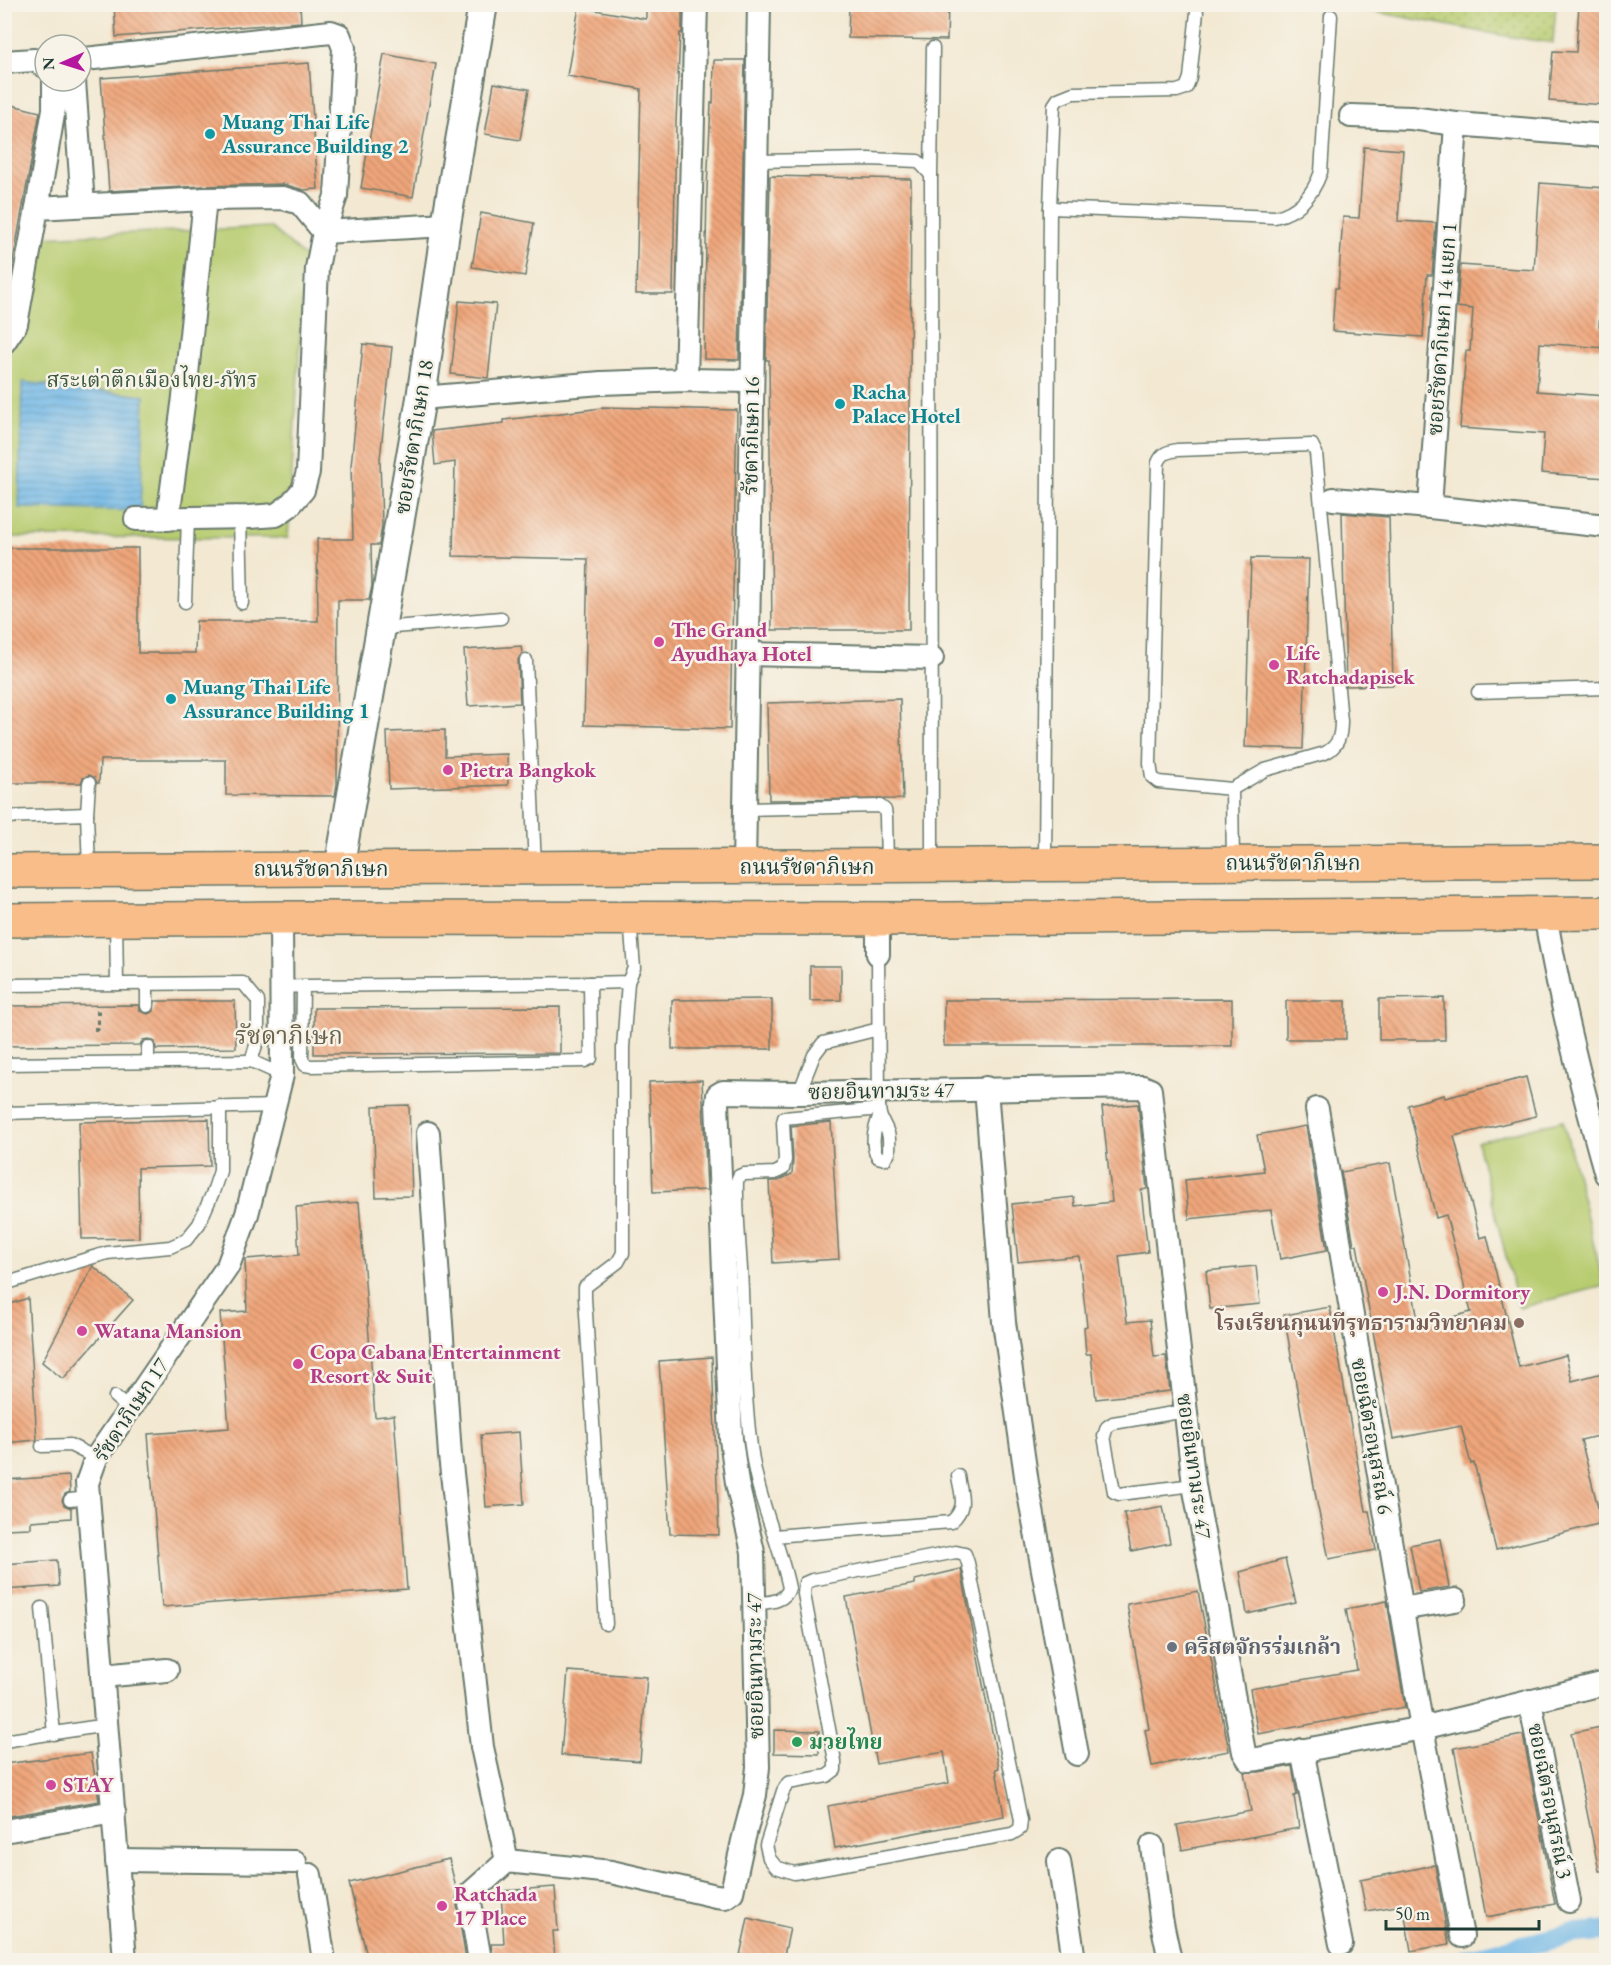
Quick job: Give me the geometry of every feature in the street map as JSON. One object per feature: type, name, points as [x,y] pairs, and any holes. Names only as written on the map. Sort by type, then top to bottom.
[{"type":"main road","name":"ถนนรัชดาภิเษก","points":[[5,871],[1606,861]]},
{"type":"main road","points":[[8,919],[878,919],[1606,914]]},
{"type":"street","name":"ซอยรัชดาภิเษก 18","points":[[339,869],[421,398],[446,225],[483,4]]},
{"type":"street","points":[[686,380],[696,4]]},
{"type":"street","name":"รัชดาภิเษก 16","points":[[744,867],[759,4]]},
{"type":"street","points":[[93,58],[331,32],[339,35],[344,48],[336,196],[324,232],[317,268],[308,472],[303,490],[289,506],[276,515],[240,518],[135,519]]},
{"type":"street","points":[[4,63],[33,60]]},
{"type":"street","points":[[4,342],[16,324],[54,108],[54,93]]},
{"type":"street","points":[[75,93],[83,205]]},
{"type":"street","points":[[1351,116],[1411,118],[1456,124],[1606,136]]},
{"type":"street","name":"ซอยรัชดาภิเษก 14 แยก 1","points":[[1430,507],[1456,124]]},
{"type":"street","points":[[37,208],[205,199],[283,198],[300,203],[324,232]]},
{"type":"street","points":[[178,519],[187,374],[205,199]]},
{"type":"street","points":[[324,232],[446,225]]},
{"type":"street","points":[[421,398],[554,386],[686,380],[752,381]]},
{"type":"street","points":[[1333,499],[1606,526],[1606,533]]},
{"type":"street","points":[[747,654],[932,658]]},
{"type":"street","points":[[1545,914],[1570,1033],[1606,1174]]},
{"type":"street","name":"รัชดาภิเษก 17","points":[[125,1960],[102,1676],[79,1499],[122,1403],[228,1266],[247,1214],[282,1075],[292,986],[281,918]]},
{"type":"street","points":[[878,919],[878,954]]},
{"type":"street","name":"ซอยอินทามระ 47","points":[[507,1862],[611,1872],[725,1897],[732,1892],[755,1795],[758,1767],[753,1552],[737,1483],[731,1439],[717,1095],[723,1092],[799,1093],[879,1105],[986,1088],[1143,1087],[1150,1090],[1194,1485],[1244,1752],[1249,1760],[1422,1728],[1606,1683]]},
{"type":"street","points":[[986,1088],[1004,1322],[1027,1483],[1077,1754]]},
{"type":"street","name":"ซอยฉัตรอนุสรณ์ 6","points":[[1317,1109],[1401,1609],[1462,1936]]},
{"type":"street","points":[[428,1133],[451,1466],[482,1747],[507,1862],[469,1897],[480,1960]]},
{"type":"street","points":[[1401,1609],[1455,1600]]},
{"type":"street","points":[[102,1676],[167,1670]]},
{"type":"street","name":"ซอยฉัตรอนุสรณ์ 3","points":[[1530,1701],[1569,1901]]},
{"type":"street","points":[[1302,1750],[1341,1944]]},
{"type":"street","points":[[4,1831],[114,1812]]},
{"type":"street","points":[[1152,1846],[1161,1918],[1170,1960]]},
{"type":"street","points":[[117,1860],[302,1868],[324,1960]]},
{"type":"street","points":[[1059,1862],[1074,1960]]},
{"type":"lane","points":[[1045,865],[1050,208],[1054,105],[1058,99],[1072,93],[1177,91],[1186,88],[1190,78],[1197,12]]},
{"type":"lane","points":[[1050,208],[1275,218],[1298,207],[1312,192],[1321,172],[1331,16]]},
{"type":"lane","points":[[932,866],[931,175],[933,48]]},
{"type":"lane","points":[[756,161],[869,159],[918,162],[931,175]]},
{"type":"lane","points":[[1312,445],[1317,460],[1341,734],[1332,749],[1325,753],[1265,770],[1232,789],[1158,782],[1152,777],[1150,770],[1158,463],[1160,457],[1166,452],[1177,450],[1312,445]]},
{"type":"lane","points":[[240,518],[242,603]]},
{"type":"lane","points":[[178,519],[185,603]]},
{"type":"lane","points":[[382,628],[501,618]]},
{"type":"lane","points":[[526,660],[535,868]]},
{"type":"lane","points":[[1478,692],[1606,688]]},
{"type":"lane","points":[[88,783],[89,871]]},
{"type":"lane","points":[[1232,789],[1233,864]]},
{"type":"lane","points":[[745,809],[880,806],[885,810],[886,817],[887,866]]},
{"type":"lane","points":[[4,817],[87,814]]},
{"type":"lane","points":[[116,919],[117,984]]},
{"type":"lane","points":[[606,1624],[585,1287],[618,1262],[623,1253],[623,1048],[628,982],[634,968],[630,919]]},
{"type":"lane","points":[[754,1604],[779,1599],[788,1593],[788,1585],[761,1497],[753,1460],[744,1346],[737,1181],[744,1174],[775,1173],[783,1169],[785,1160],[784,1118],[870,1110],[879,1105],[878,954]]},
{"type":"lane","points":[[590,982],[592,1052],[591,1058],[585,1061],[310,1066],[305,1065],[302,1059],[292,986],[590,982],[628,982]]},
{"type":"lane","points":[[4,985],[243,983],[258,1001],[258,1039],[251,1061]]},
{"type":"lane","points":[[147,984],[147,1006]]},
{"type":"lane","points":[[799,1093],[814,1055],[823,1043],[879,1029]]},
{"type":"lane","points":[[148,1047],[148,1062]]},
{"type":"lane","points":[[4,1064],[251,1061],[282,1075]]},
{"type":"lane","points":[[4,1113],[276,1106]]},
{"type":"lane","points":[[4,1284],[107,1254],[170,1247],[186,1240],[199,1224],[220,1171],[220,1107]]},
{"type":"lane","points":[[1186,1411],[1113,1424],[1107,1427],[1104,1436],[1114,1492],[1119,1494],[1194,1485]]},
{"type":"lane","points":[[42,1446],[70,1445],[96,1458]]},
{"type":"lane","points":[[774,1536],[951,1522],[960,1514],[963,1502],[958,1476]]},
{"type":"lane","points":[[956,1552],[965,1554],[1022,1820],[1020,1829],[1012,1834],[794,1873],[776,1867],[769,1858],[766,1845],[783,1791],[788,1783],[827,1776],[835,1770],[804,1594],[805,1583],[956,1552]]},
{"type":"lane","points":[[42,1608],[54,1734]]},
{"type":"lane","points":[[4,1741],[106,1725]]},
{"type":"lane","points":[[750,1813],[774,1817]]},
{"type":"lane","points":[[743,1840],[766,1845]]},
{"type":"path","points":[[94,1029],[98,1029],[98,1006]]},
{"type":"green space","points":[[1339,5],[1556,5],[1553,43],[1499,35]]},
{"type":"green space","name":"สระเต่าตึกเมืองไทย-ภัทร","points":[[270,227],[305,257],[288,538],[5,537],[4,447],[7,360],[40,237]]},
{"type":"green space","points":[[1563,1120],[1604,1286],[1519,1308],[1477,1142]]},
{"type":"water","points":[[22,382],[145,396],[140,511],[19,508]]},
{"type":"building","points":[[114,4],[300,4],[301,22],[116,37]]},
{"type":"building","points":[[646,4],[682,4],[676,122],[673,294],[636,294],[641,89],[567,76],[579,7],[646,19]]},
{"type":"building","points":[[849,4],[948,4],[947,40],[848,38]]},
{"type":"building","points":[[1579,4],[1606,4],[1606,105],[1549,101],[1553,51],[1576,52]]},
{"type":"building","points":[[384,54],[436,64],[413,197],[361,188]]},
{"type":"building","points":[[714,60],[745,60],[739,360],[704,359],[707,189]]},
{"type":"building","name":"Muang Thai Life Assurance Building 2","points":[[309,63],[318,189],[304,190],[283,184],[109,191],[101,78]]},
{"type":"building","points":[[494,83],[529,89],[520,140],[485,134]]},
{"type":"building","points":[[4,103],[40,112],[11,272],[4,272]]},
{"type":"building","points":[[1364,147],[1403,150],[1398,221],[1436,223],[1432,275],[1427,275],[1423,337],[1332,331],[1335,288],[1338,288],[1343,217],[1359,218]]},
{"type":"building","name":"Racha Palace Hotel","points":[[770,176],[911,179],[909,630],[772,630],[769,360],[766,360]]},
{"type":"building","points":[[1540,183],[1606,188],[1606,290],[1602,289],[1599,326],[1606,326],[1606,348],[1540,343],[1537,391],[1606,396],[1606,478],[1541,473],[1544,434],[1460,428],[1466,351],[1470,351],[1473,309],[1457,307],[1460,265],[1534,270]]},
{"type":"building","points":[[481,213],[534,223],[525,276],[472,267]]},
{"type":"building","points":[[459,301],[496,304],[488,378],[451,374]]},
{"type":"building","name":"Muang Thai Life Assurance Building 1","points":[[363,344],[392,347],[380,459],[382,525],[379,545],[371,545],[372,586],[369,600],[338,600],[337,784],[335,796],[226,795],[226,760],[100,760],[99,783],[89,775],[83,778],[81,783],[4,783],[4,548],[138,548],[138,653],[195,653],[196,621],[318,621],[317,539],[353,539],[351,466]]},
{"type":"building","name":"The Grand Ayudhaya Hotel","points":[[602,407],[737,410],[730,729],[584,725],[588,559],[453,556],[455,462],[435,465],[432,431],[504,423],[504,420]]},
{"type":"building","points":[[1342,513],[1389,517],[1393,685],[1346,686]]},
{"type":"building","points":[[1251,558],[1309,559],[1303,749],[1245,747]]},
{"type":"building","points":[[521,646],[522,653],[518,660],[520,703],[468,706],[464,650]]},
{"type":"building","points":[[900,699],[903,799],[769,800],[767,703]]},
{"type":"building","name":"Pietra Bangkok","points":[[445,730],[445,756],[507,754],[508,785],[389,789],[387,732]]},
{"type":"building","points":[[810,966],[841,966],[841,1000],[810,1001]]},
{"type":"building","points":[[1444,998],[1445,1040],[1379,1040],[1379,999]]},
{"type":"building","points":[[772,999],[772,1049],[672,1049],[672,1000]]},
{"type":"building","points":[[1232,999],[1232,1046],[944,1046],[944,1000]]},
{"type":"building","points":[[155,1001],[235,1001],[236,1048],[156,1049],[155,1042],[149,1039],[143,1040],[140,1045],[4,1046],[4,1006],[139,1005],[140,1011],[148,1014],[154,1011]]},
{"type":"building","points":[[1286,1001],[1346,1001],[1346,1039],[1286,1039]]},
{"type":"building","points":[[560,1007],[560,1053],[314,1054],[314,1008]]},
{"type":"building","points":[[1526,1077],[1536,1116],[1454,1136],[1480,1238],[1487,1236],[1519,1367],[1566,1355],[1572,1381],[1606,1372],[1606,1434],[1581,1440],[1602,1523],[1496,1550],[1474,1463],[1471,1464],[1461,1426],[1393,1439],[1341,1172],[1390,1163],[1419,1326],[1471,1312],[1446,1215],[1436,1218],[1408,1105]]},
{"type":"building","points":[[702,1080],[707,1190],[653,1192],[649,1082]]},
{"type":"building","points":[[1138,1104],[1147,1189],[1141,1190],[1148,1252],[1119,1256],[1127,1322],[1150,1320],[1154,1357],[1166,1356],[1170,1391],[1096,1399],[1091,1354],[1086,1354],[1084,1327],[1087,1326],[1079,1256],[1018,1262],[1012,1204],[1074,1197],[1075,1206],[1112,1202],[1102,1107]]},
{"type":"building","points":[[409,1105],[412,1196],[376,1197],[373,1106]]},
{"type":"building","points":[[209,1119],[210,1166],[138,1168],[139,1238],[82,1239],[79,1122]]},
{"type":"building","points":[[831,1122],[839,1259],[773,1263],[769,1181],[778,1181],[792,1174],[791,1126]]},
{"type":"building","points":[[1306,1126],[1327,1250],[1280,1259],[1271,1210],[1189,1219],[1185,1180],[1264,1171],[1257,1135]]},
{"type":"building","name":"Copa Cabana Entertainment Resort & Suit","points":[[359,1202],[375,1417],[394,1415],[407,1589],[162,1607],[148,1434],[229,1428],[220,1313],[247,1311],[245,1259],[299,1255],[296,1207]]},
{"type":"building","name":"Watana Mansion","points":[[93,1266],[133,1300],[63,1379],[42,1362]]},
{"type":"building","points":[[1256,1266],[1260,1304],[1210,1309],[1206,1271]]},
{"type":"building","points":[[28,1298],[37,1440],[4,1443],[4,1306]]},
{"type":"building","points":[[1330,1307],[1366,1511],[1369,1511],[1376,1550],[1329,1559],[1284,1315]]},
{"type":"building","points":[[712,1357],[719,1535],[670,1534],[659,1361]]},
{"type":"building","points":[[519,1432],[524,1504],[486,1507],[481,1435]]},
{"type":"building","points":[[69,1476],[70,1492],[65,1494],[62,1500],[64,1505],[71,1508],[71,1518],[31,1521],[31,1528],[4,1529],[4,1480]]},
{"type":"building","points":[[1163,1506],[1170,1543],[1131,1551],[1124,1513]]},
{"type":"building","points":[[1440,1539],[1449,1587],[1419,1592],[1410,1545]]},
{"type":"building","points":[[1285,1559],[1296,1603],[1247,1614],[1240,1572]]},
{"type":"building","points":[[57,1560],[59,1586],[4,1590],[4,1564]]},
{"type":"building","points":[[961,1569],[999,1768],[996,1769],[1004,1816],[835,1848],[828,1806],[949,1783],[944,1752],[876,1764],[846,1597],[915,1584],[915,1580]]},
{"type":"building","name":"คริสตจักรร่มเกล้า","points":[[1198,1591],[1229,1751],[1152,1766],[1145,1730],[1149,1729],[1127,1604]]},
{"type":"building","points":[[1387,1601],[1405,1707],[1258,1734],[1250,1689],[1357,1670],[1346,1609]]},
{"type":"building","points":[[568,1671],[647,1677],[640,1761],[561,1755]]},
{"type":"building","points":[[1606,1726],[1606,1871],[1599,1871],[1571,1733]]},
{"type":"building","name":"มวยไทย","points":[[774,1730],[819,1731],[819,1754],[774,1753]]},
{"type":"building","points":[[1523,1735],[1555,1904],[1486,1917],[1454,1748]]},
{"type":"building","name":"STAY","points":[[91,1753],[99,1801],[4,1817],[4,1764]]},
{"type":"building","points":[[1292,1766],[1299,1828],[1182,1850],[1177,1825],[1251,1811],[1244,1772],[1259,1772]]},
{"type":"building","points":[[449,1859],[457,1892],[456,1899],[466,1960],[368,1960],[349,1883]]},
{"type":"building","points":[[1435,1865],[1449,1944],[1411,1951],[1403,1905],[1366,1911],[1360,1880]]},
{"type":"building","points":[[555,1887],[558,1931],[553,1931],[555,1960],[493,1960],[491,1944],[504,1944],[501,1891]]},
{"type":"building","points":[[748,1918],[790,1928],[783,1960],[739,1960]]},
{"type":"waterway","points":[[1465,1960],[1571,1934],[1606,1931]]},
{"type":"place","name":"Muang Thai Life Assurance Building 2","points":[[210,134]]},
{"type":"place","name":"Racha Palace Hotel","points":[[840,404]]},
{"type":"place","name":"The Grand Ayudhaya Hotel","points":[[659,642]]},
{"type":"place","name":"Life Ratchadapisek","points":[[1274,665]]},
{"type":"place","name":"Muang Thai Life Assurance Building 1","points":[[171,699]]},
{"type":"place","name":"Pietra Bangkok","points":[[448,770]]},
{"type":"place","name":"J.N. Dormitory","points":[[1383,1292]]},
{"type":"place","name":"โรงเรียนกุนนทีรุทธารามวิทยาคม","points":[[1519,1323]]},
{"type":"place","name":"Watana Mansion","points":[[82,1331]]},
{"type":"place","name":"Copa Cabana Entertainment Resort & Suit","points":[[298,1364]]},
{"type":"place","name":"คริสตจักรร่มเกล้า","points":[[1172,1647]]},
{"type":"place","name":"มวยไทย","points":[[797,1742]]},
{"type":"place","name":"STAY","points":[[51,1785]]},
{"type":"place","name":"Ratchada 17 Place","points":[[442,1906]]},
{"type":"district","name":"รัชดาภิเษก","points":[[289,1036]]}]
